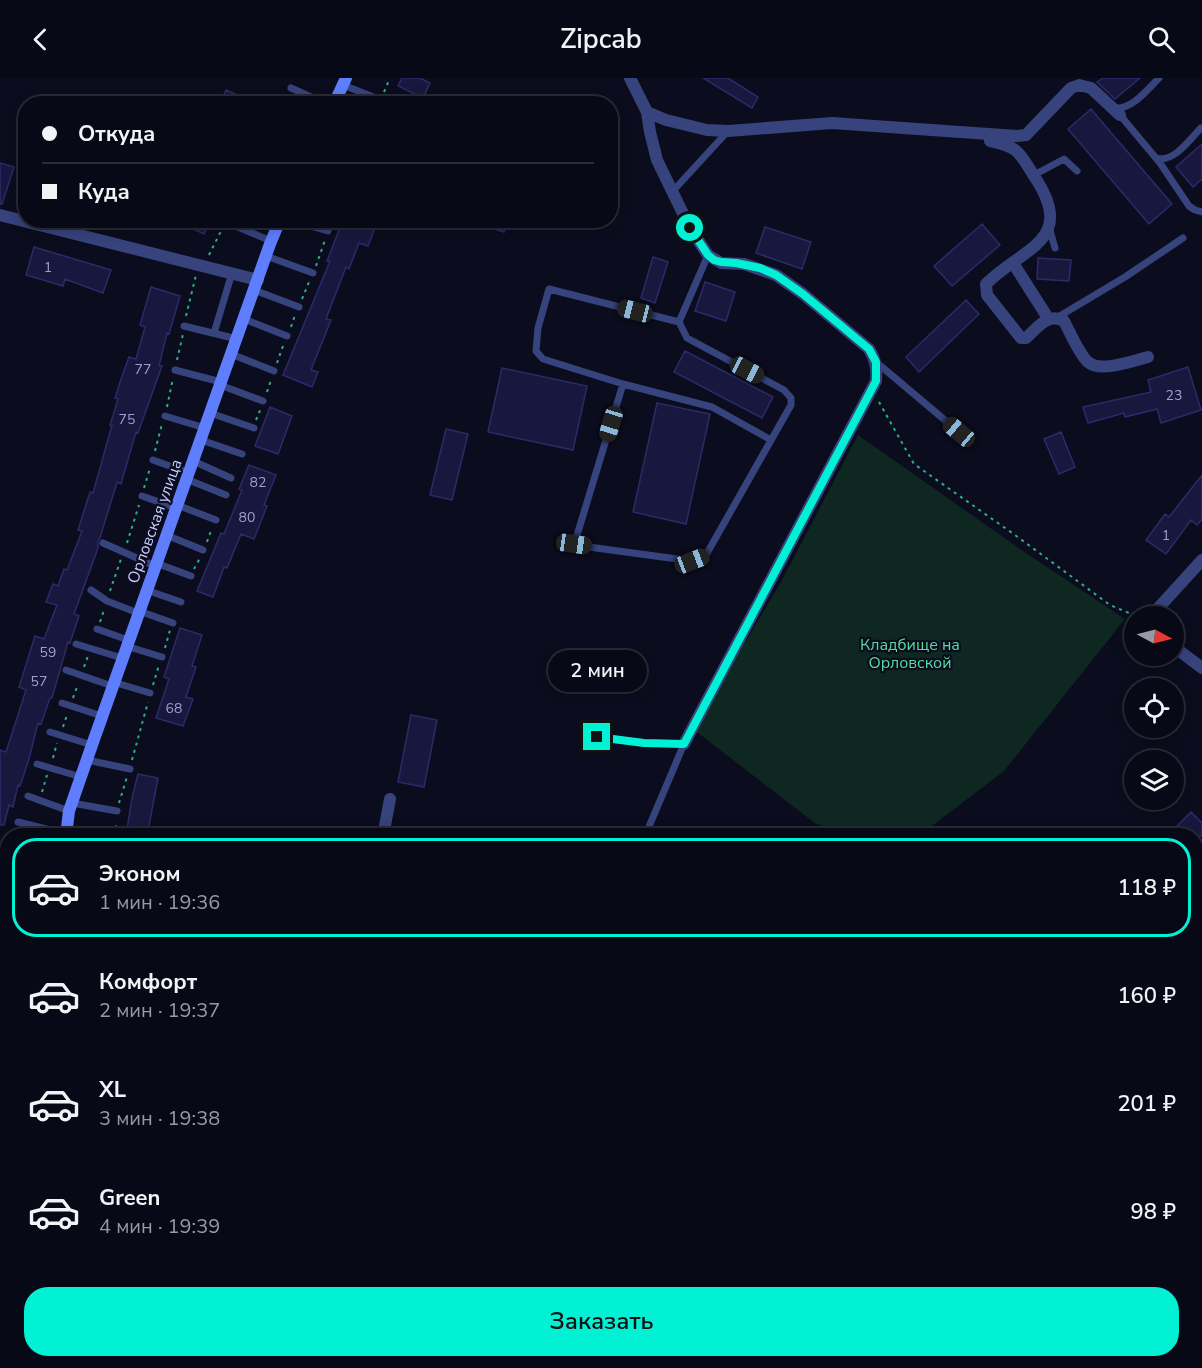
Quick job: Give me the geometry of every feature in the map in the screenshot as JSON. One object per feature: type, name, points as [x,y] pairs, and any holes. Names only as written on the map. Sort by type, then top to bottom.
[{"type":"main road","points":[[337,96],[344,81]]},
{"type":"main road","name":"Орловская улица","points":[[67,828],[71,807],[125,648],[277,228]]},
{"type":"street","points":[[630,78],[647,112],[657,160],[690,228],[708,255],[721,262],[760,268],[790,284],[869,349],[876,362],[876,381],[684,744]]},
{"type":"street","points":[[1021,154],[1026,135],[1079,82],[1089,86],[1121,113]]},
{"type":"street","points":[[647,112],[687,126],[707,130],[728,131],[832,123],[979,134],[1026,135]]},
{"type":"street","points":[[979,134],[986,140],[1011,146],[1021,154],[1042,189],[1051,218],[1049,227],[1036,246],[985,285],[987,295],[1021,338],[1026,338],[1053,318]]},
{"type":"street","points":[[0,215],[18,220]]},
{"type":"street","points":[[51,228],[232,273],[256,285]]},
{"type":"street","points":[[1013,263],[1053,318],[1064,321],[1086,361],[1103,368],[1148,357]]},
{"type":"street","points":[[1160,606],[1202,560]]},
{"type":"street","points":[[1184,654],[1202,668]]},
{"type":"street","points":[[385,828],[390,800]]},
{"type":"lane","points":[[1159,78],[1121,113],[1189,206],[1202,212]]},
{"type":"lane","points":[[344,81],[373,96]]},
{"type":"lane","points":[[291,88],[309,96]]},
{"type":"lane","points":[[1155,157],[1163,159],[1171,156],[1201,128]]},
{"type":"lane","points":[[672,192],[728,131]]},
{"type":"lane","points":[[1034,175],[1064,159],[1077,171]]},
{"type":"lane","points":[[1049,227],[1055,248]]},
{"type":"lane","points":[[240,228],[271,241]]},
{"type":"lane","points":[[317,228],[328,231]]},
{"type":"lane","points":[[1053,318],[1125,277],[1183,238]]},
{"type":"lane","points":[[678,322],[708,255]]},
{"type":"lane","points":[[266,256],[313,273]]},
{"type":"lane","points":[[214,333],[232,273]]},
{"type":"lane","points":[[256,285],[299,307]]},
{"type":"lane","points":[[623,384],[574,544],[692,561],[706,555],[771,441],[791,405],[791,398],[784,390],[687,339],[678,322],[549,289],[538,328],[536,351],[543,359],[623,384],[712,406],[771,441]]},
{"type":"lane","points":[[244,319],[287,336]]},
{"type":"lane","points":[[184,326],[237,339]]},
{"type":"lane","points":[[231,354],[274,370]]},
{"type":"lane","points":[[876,362],[959,432]]},
{"type":"lane","points":[[175,370],[221,383],[263,401]]},
{"type":"lane","points":[[210,413],[254,428]]},
{"type":"lane","points":[[165,416],[242,454]]},
{"type":"lane","points":[[153,460],[226,495]]},
{"type":"lane","points":[[193,460],[231,478]]},
{"type":"lane","points":[[142,496],[216,520]]},
{"type":"lane","points":[[166,535],[203,550]]},
{"type":"lane","points":[[103,543],[192,576]]},
{"type":"lane","points":[[91,590],[107,601],[173,622]]},
{"type":"lane","points":[[146,590],[181,602]]},
{"type":"lane","points":[[97,628],[125,648]]},
{"type":"lane","points":[[76,644],[125,648],[162,657]]},
{"type":"lane","points":[[66,670],[150,693]]},
{"type":"lane","points":[[62,703],[102,717]]},
{"type":"lane","points":[[50,732],[92,745]]},
{"type":"lane","points":[[597,737],[644,743],[684,744],[648,828]]},
{"type":"lane","points":[[87,760],[130,769]]},
{"type":"lane","points":[[37,764],[81,777]]},
{"type":"lane","points":[[28,796],[71,807],[117,812]]},
{"type":"lane","points":[[18,822],[40,828]]},
{"type":"path","points":[[204,267],[223,228]]},
{"type":"path","points":[[871,389],[914,464],[1110,605],[1124,611]]},
{"type":"green space","name":"Кладбище на Орловской","points":[[858,435],[1023,551],[1124,618],[1004,771],[929,828],[829,828],[816,824],[693,729],[781,582]]},
{"type":"building","points":[[402,78],[420,78],[430,83],[424,96],[419,96],[398,86]]},
{"type":"building","points":[[703,78],[728,78],[758,97],[752,108]]},
{"type":"building","points":[[1103,78],[1140,78],[1115,99],[1097,82]]},
{"type":"building","points":[[226,90],[239,96],[223,96]]},
{"type":"building","points":[[1091,109],[1172,204],[1149,224],[1068,129]]},
{"type":"building","points":[[1202,144],[1202,179],[1193,187],[1176,167]]},
{"type":"building","points":[[0,163],[14,167],[2,204],[0,204]]},
{"type":"building","points":[[982,224],[1000,245],[952,286],[934,266]]},
{"type":"building","points":[[765,227],[811,242],[802,269],[756,253]]},
{"type":"building","points":[[191,228],[207,228],[204,234]]},
{"type":"building","points":[[340,228],[375,228],[368,246],[359,243],[349,269],[346,267],[326,319],[331,320],[311,370],[318,372],[312,387],[283,375],[330,261],[327,261]]},
{"type":"building","points":[[491,228],[505,228],[504,232]]},
{"type":"building","points":[[34,247],[111,270],[103,293],[65,279],[63,286],[26,275]]},
{"type":"building","points":[[653,257],[668,262],[655,303],[641,298]]},
{"type":"building","points":[[1038,258],[1071,260],[1069,281],[1037,279]]},
{"type":"building","points":[[705,282],[735,292],[726,321],[695,311]]},
{"type":"building","points":[[151,287],[180,296],[169,334],[167,333],[159,366],[162,366],[138,433],[136,432],[121,484],[117,482],[98,541],[98,548],[74,614],[79,616],[70,643],[68,642],[52,698],[50,698],[41,724],[38,723],[13,807],[9,805],[4,825],[0,825],[0,750],[6,752],[26,690],[19,687],[35,636],[44,639],[57,605],[46,602],[53,584],[58,586],[64,569],[67,570],[82,531],[78,530],[90,492],[93,493],[112,425],[110,425],[118,399],[115,398],[129,357],[136,359],[145,327],[140,325]]},
{"type":"building","points":[[966,300],[979,314],[919,372],[906,357]]},
{"type":"building","points":[[685,351],[773,397],[762,418],[674,372]]},
{"type":"building","points":[[1188,367],[1201,410],[1161,423],[1157,409],[1125,417],[1124,413],[1088,423],[1083,407],[1151,392],[1148,380]]},
{"type":"building","points":[[502,368],[587,386],[573,450],[488,432]]},
{"type":"building","points":[[657,403],[710,414],[686,524],[633,512]]},
{"type":"building","points":[[270,407],[292,416],[278,454],[255,446]]},
{"type":"building","points":[[446,429],[468,434],[452,500],[430,495]]},
{"type":"building","points":[[1061,432],[1075,467],[1059,474],[1044,439]]},
{"type":"building","points":[[249,465],[276,475],[254,539],[241,534],[227,568],[224,567],[213,597],[197,591],[221,533],[224,534],[242,490],[239,489]]},
{"type":"building","points":[[1202,475],[1202,519],[1197,525],[1191,520],[1166,554],[1146,540],[1165,514],[1169,517]]},
{"type":"building","points":[[180,628],[202,635],[192,666],[196,667],[186,697],[193,699],[183,726],[156,718],[169,679],[164,677]]},
{"type":"building","points":[[411,715],[437,720],[424,787],[398,782]]},
{"type":"building","points":[[138,774],[158,778],[149,828],[127,828]]},
{"type":"building","points":[[1191,812],[1202,823],[1202,828],[1175,828]]},
{"type":"route","points":[[597,737],[644,743],[684,744],[876,381],[876,362],[869,349],[803,294],[776,275],[760,268],[714,260],[690,228]]}]
